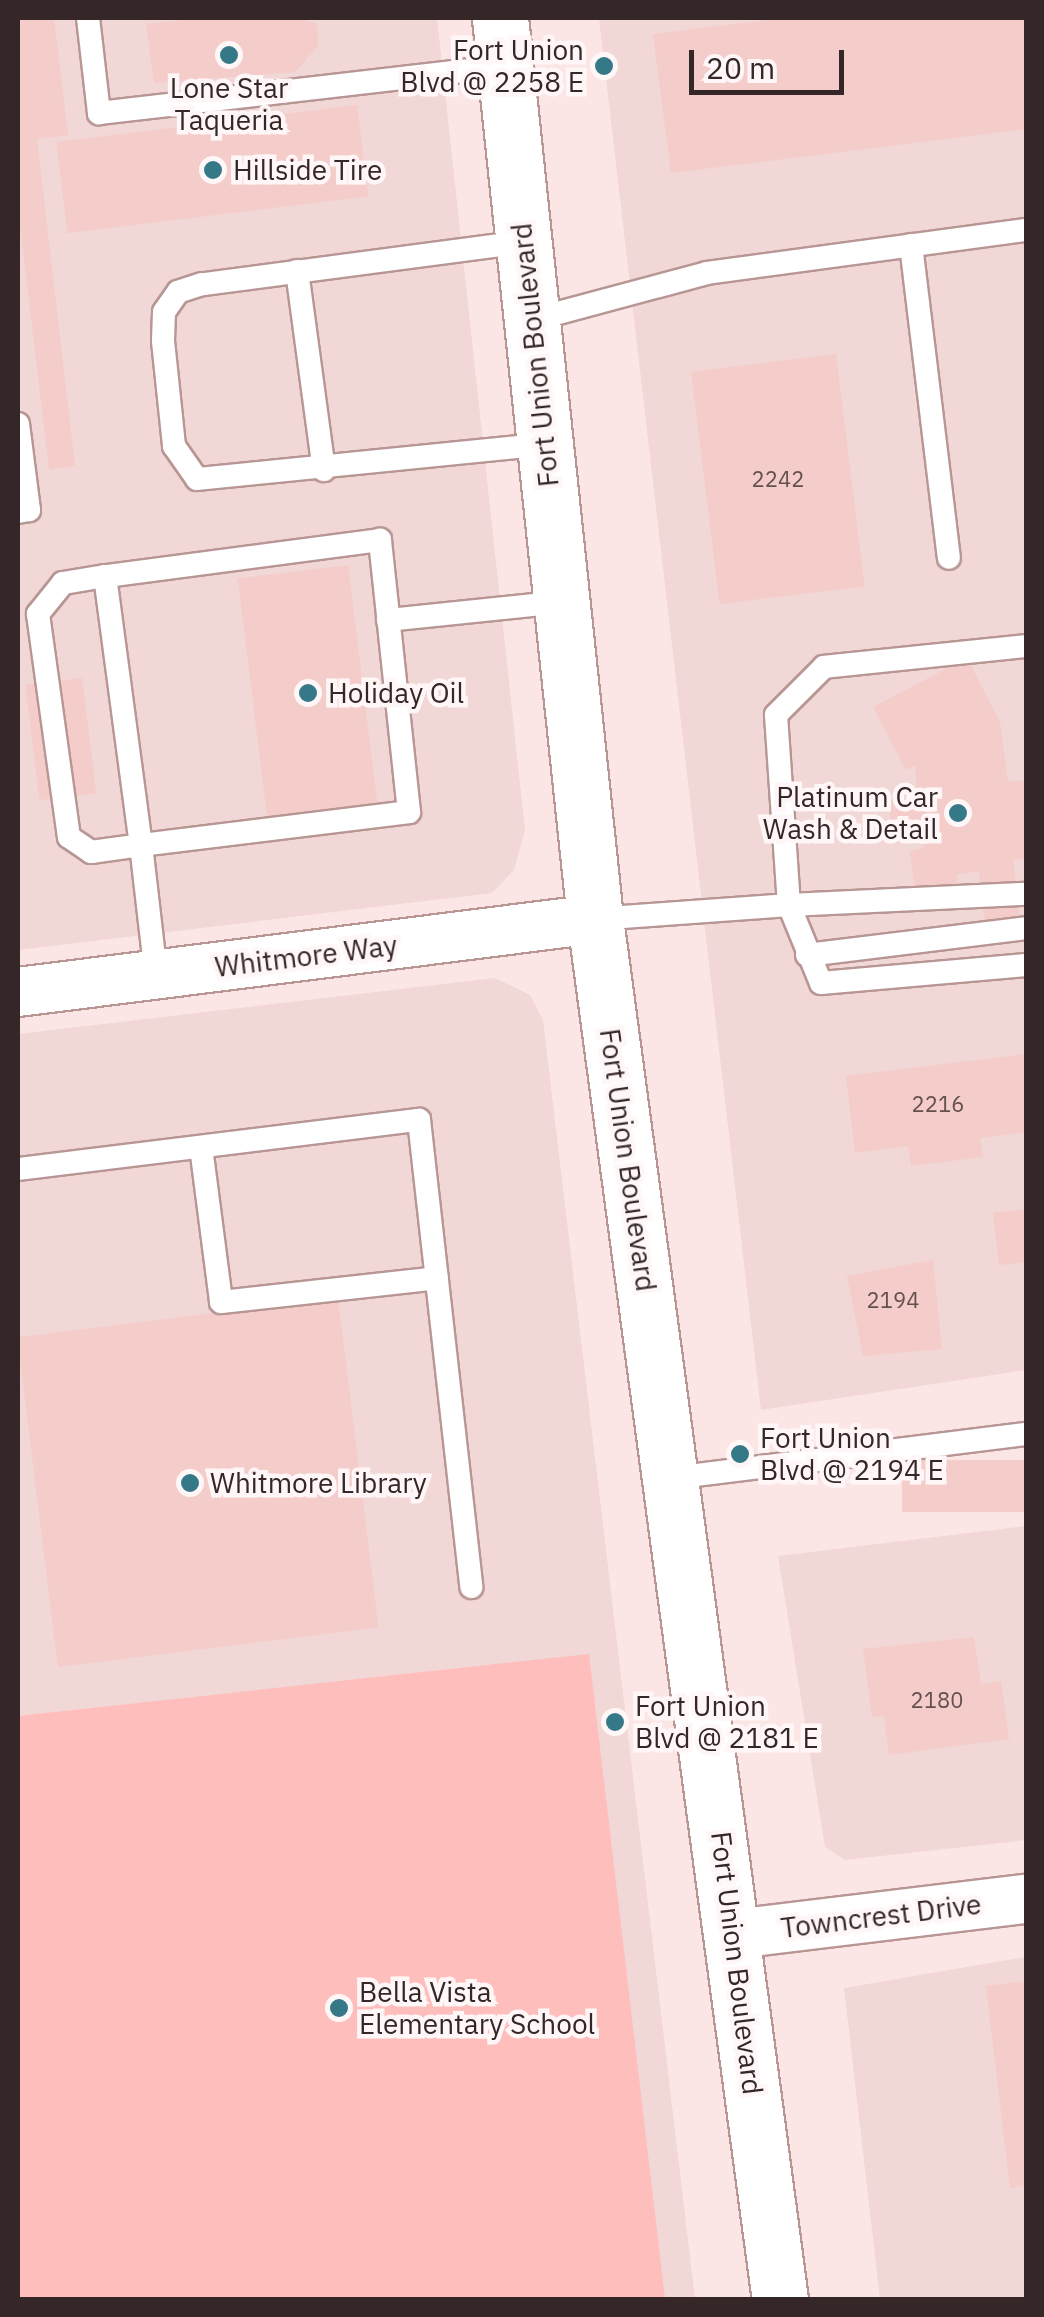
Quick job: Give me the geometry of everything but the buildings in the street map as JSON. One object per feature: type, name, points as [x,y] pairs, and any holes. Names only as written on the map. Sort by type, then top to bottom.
[{"type":"main road","name":"Fort Union Boulevard","points":[[503,42],[595,919],[734,1934],[780,2300]]},
{"type":"street","name":"Whitmore Way","points":[[18,992],[595,919]]},
{"type":"street","name":"Towncrest Drive","points":[[734,1934],[1026,1899]]},
{"type":"lane","points":[[88,18],[100,114],[503,42]]},
{"type":"lane","points":[[532,320],[707,273],[1026,230]]},
{"type":"lane","points":[[523,242],[297,271],[178,292],[164,312],[163,341],[174,446],[197,479],[324,470],[545,444]]},
{"type":"lane","points":[[911,245],[949,558]]},
{"type":"lane","points":[[297,271],[324,470]]},
{"type":"lane","points":[[18,424],[29,510],[18,512]]},
{"type":"lane","points":[[380,540],[409,812],[91,852],[69,837],[38,614],[63,583],[106,576],[380,540]]},
{"type":"lane","points":[[106,576],[156,974]]},
{"type":"lane","points":[[388,620],[562,602]]},
{"type":"lane","points":[[1026,646],[855,661],[824,668],[776,716],[790,905],[807,955],[822,983],[1026,965]]},
{"type":"lane","points":[[595,919],[1026,894]]},
{"type":"lane","points":[[807,955],[1026,928]]},
{"type":"lane","points":[[18,1169],[419,1120],[471,1586]]},
{"type":"lane","points":[[201,1147],[221,1302],[436,1278]]},
{"type":"lane","points":[[672,1478],[1026,1434]]},
{"type":"shaded area","points":[[18,18],[437,18],[525,830],[514,870],[492,893],[18,950]]},
{"type":"shaded area","points":[[599,18],[1026,18],[1026,1370],[761,1410]]},
{"type":"shaded area","points":[[495,978],[530,995],[543,1020],[695,2299],[18,2299],[18,1034]]},
{"type":"shaded area","points":[[1026,1526],[1026,1840],[845,1860],[825,1847],[778,1556]]},
{"type":"shaded area","name":"Bella Vista Elementary School","points":[[589,1654],[665,2299],[18,2299],[18,1716]]},
{"type":"shaded area","points":[[1026,1957],[1026,2299],[880,2299],[844,1988]]},
{"type":"place","name":"Lone Star Taqueria","points":[[229,55]]},
{"type":"place","name":"Fort Union Blvd @ 2258 E","points":[[604,66]]},
{"type":"place","name":"Hillside Tire","points":[[213,170]]},
{"type":"place","name":"Holiday Oil","points":[[308,693]]},
{"type":"place","name":"Platinum Car Wash & Detail","points":[[958,813]]},
{"type":"place","name":"Fort Union Blvd @ 2194 E","points":[[740,1454]]},
{"type":"place","name":"Whitmore Library","points":[[190,1483]]},
{"type":"place","name":"Fort Union Blvd @ 2181 E","points":[[615,1722]]},
{"type":"place","name":"Bella Vista Elementary School","points":[[339,2008]]}]
